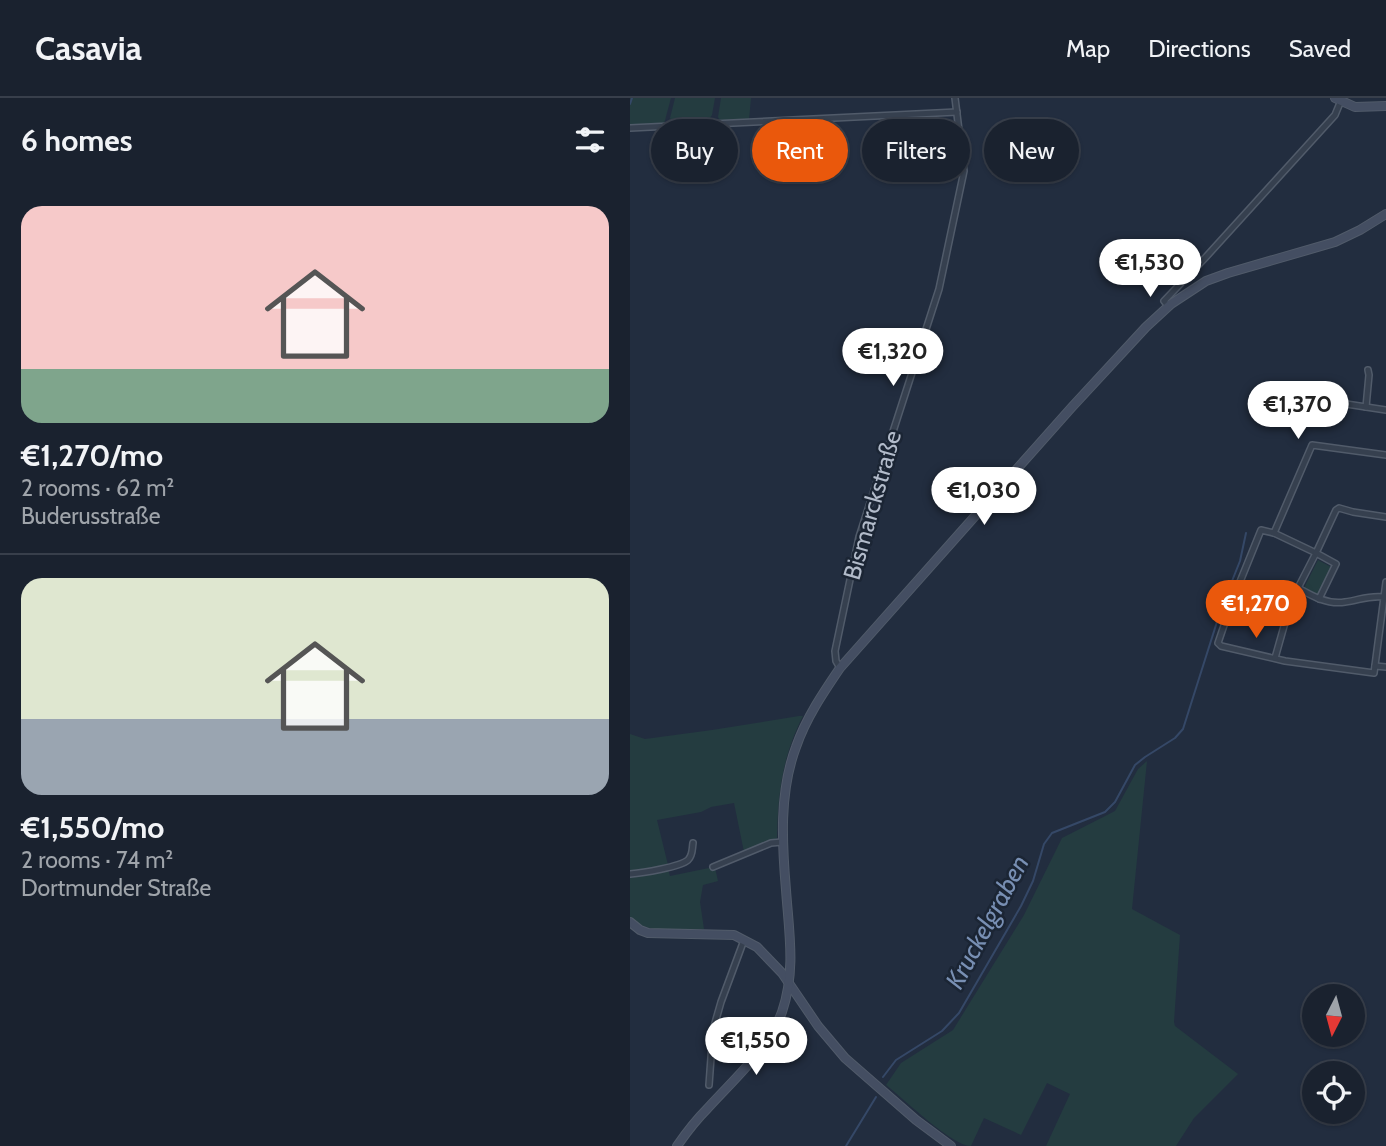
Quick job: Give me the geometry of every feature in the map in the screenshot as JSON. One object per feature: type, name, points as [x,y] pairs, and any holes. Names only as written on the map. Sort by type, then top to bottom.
[{"type":"main road","points":[[1339,99],[1355,107],[1386,106]]},
{"type":"main road","points":[[677,1146],[763,1047],[782,1012],[789,983],[791,947],[782,842],[785,791],[794,750],[805,724],[840,668],[1072,407],[1168,306],[1206,281],[1335,242],[1386,214]]},
{"type":"main road","points":[[630,922],[648,933],[734,935],[757,947],[789,983],[818,1026],[845,1058],[916,1120],[951,1146]]},
{"type":"street","name":"Bismarckstraße","points":[[840,668],[835,651],[859,537],[939,289],[962,182],[963,159],[956,98]]},
{"type":"street","points":[[1168,306],[1164,300],[1335,115],[1339,99]]},
{"type":"street","points":[[630,128],[957,112]]},
{"type":"street","points":[[1366,407],[1368,370]]},
{"type":"street","points":[[1313,397],[1386,410]]},
{"type":"street","points":[[1274,533],[1311,446],[1386,455]]},
{"type":"street","points":[[1275,658],[1298,588],[1338,508],[1386,517]]},
{"type":"street","points":[[1319,599],[1336,564],[1274,533],[1261,530],[1218,643],[1221,646],[1275,658],[1374,673],[1386,582]]},
{"type":"street","points":[[1298,588],[1319,599],[1341,603],[1364,597],[1384,597]]},
{"type":"street","points":[[1375,666],[1386,667]]},
{"type":"street","points":[[713,867],[771,843],[782,842]]},
{"type":"street","points":[[630,874],[687,860],[691,856],[692,843]]},
{"type":"street","points":[[709,1085],[713,1030],[744,940]]},
{"type":"green space","points":[[630,98],[671,98],[665,119],[651,119],[651,125],[630,126]]},
{"type":"green space","points":[[675,98],[715,98],[709,119],[670,118]]},
{"type":"green space","points":[[721,98],[751,98],[749,120],[718,117]]},
{"type":"green space","points":[[1318,560],[1333,568],[1319,596],[1304,588]]},
{"type":"green space","points":[[803,716],[790,746],[782,776],[777,838],[744,852],[734,803],[711,807],[701,812],[657,820],[668,865],[630,872],[630,734],[645,739]]},
{"type":"green space","points":[[1147,761],[1132,909],[1180,935],[1175,1026],[1238,1074],[1194,1118],[1176,1146],[1046,1146],[1070,1094],[1047,1083],[1021,1135],[984,1118],[971,1146],[963,1144],[940,1130],[886,1085],[901,1063],[953,1030],[1024,915],[1062,838],[1115,811],[1138,769]]},
{"type":"green space","points":[[715,868],[718,881],[703,885],[700,902],[704,929],[655,929],[637,923],[630,917],[630,876],[668,869],[670,876]]},
{"type":"waterway","points":[[630,104],[632,98]]},
{"type":"waterway","name":"Kruckelgraben","points":[[883,1077],[896,1060],[942,1031],[959,1013],[1021,906],[1033,881],[1044,844],[1052,833],[1105,812],[1115,802],[1135,765],[1175,738],[1183,729],[1222,606],[1240,561],[1246,533]]},
{"type":"waterway","name":"Kruckelgraben","points":[[846,1146],[876,1097]]}]
